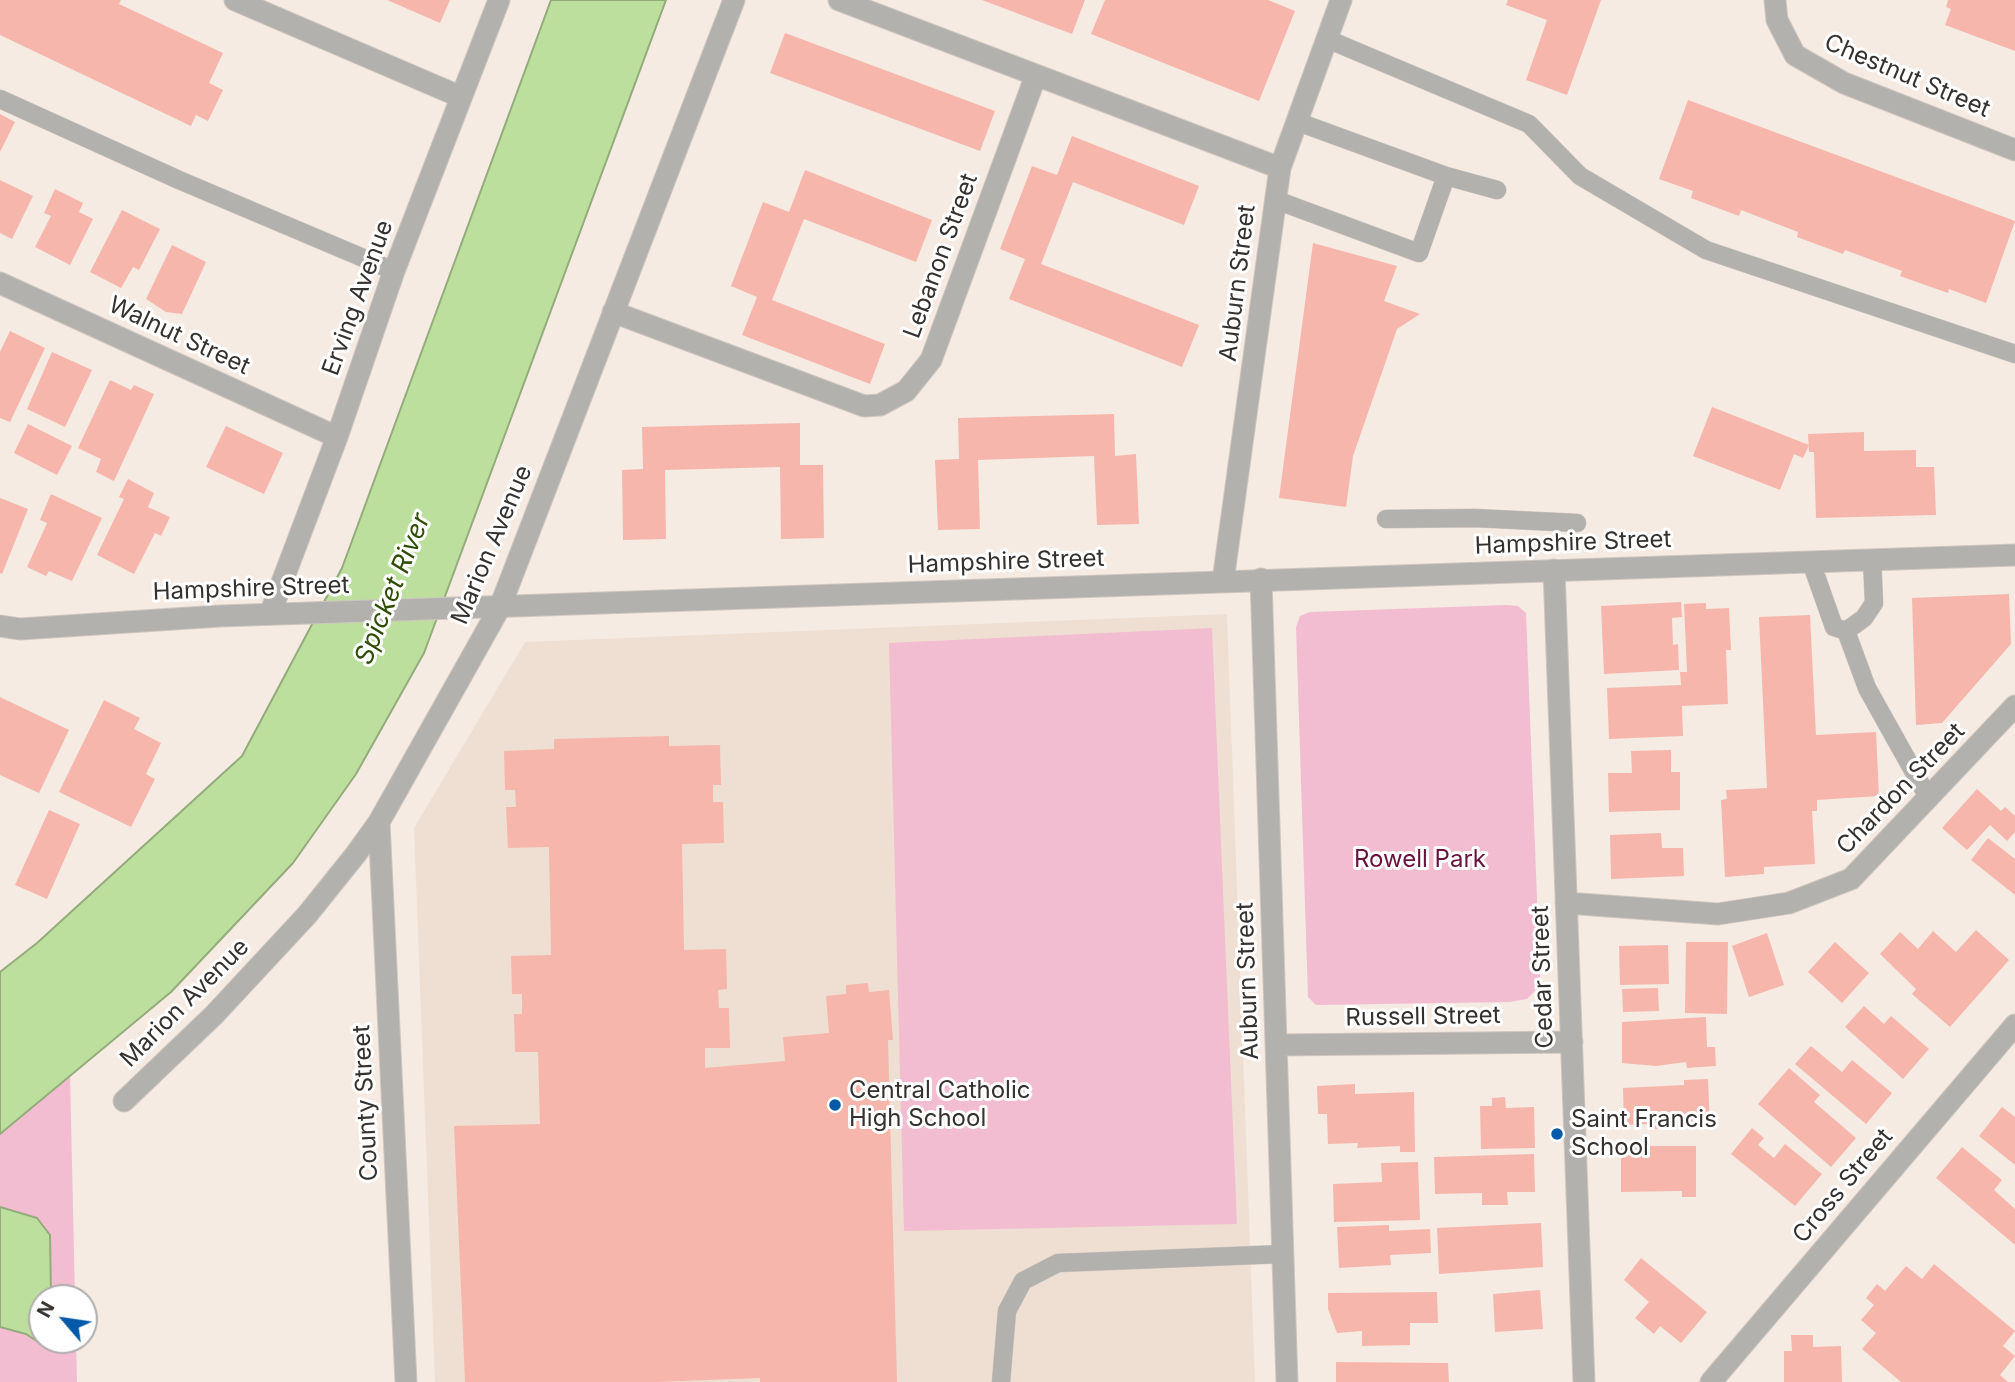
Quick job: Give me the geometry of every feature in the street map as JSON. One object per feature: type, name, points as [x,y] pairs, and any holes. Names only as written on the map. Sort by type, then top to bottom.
[{"type":"street","points":[[235,0],[461,97]]},
{"type":"street","name":"Erving Avenue","points":[[270,614],[337,437],[394,271],[499,0]]},
{"type":"street","name":"Marion Avenue","points":[[124,1101],[184,1047],[307,915],[379,822],[500,607],[734,0]]},
{"type":"street","points":[[839,0],[1280,168]]},
{"type":"street","name":"Chestnut Street","points":[[1775,0],[1777,20],[1795,55],[1844,83],[2015,150]]},
{"type":"street","name":"Auburn Street","points":[[1223,581],[1280,168],[1327,38],[1335,2]]},
{"type":"street","name":"Lebanon Street","points":[[613,312],[864,406],[880,405],[906,391],[931,360],[1036,75]]},
{"type":"street","name":"Walnut Street","points":[[0,283],[337,437]]},
{"type":"street","name":"Hampshire Street","points":[[0,626],[20,629],[78,623],[270,614],[2015,555]]},
{"type":"street","name":"Cedar Street","points":[[1554,570],[1584,1382]]},
{"type":"street","name":"Auburn Street","points":[[1261,579],[1287,1382]]},
{"type":"street","name":"Chardon Street","points":[[1566,903],[1718,914],[1789,903],[1851,879],[1930,799],[2015,706]]},
{"type":"street","name":"County Street","points":[[379,822],[406,1382]]},
{"type":"street","name":"Cross Street","points":[[1711,1382],[2015,1025]]},
{"type":"street","name":"Russell Street","points":[[1276,1045],[1572,1042]]},
{"type":"lane","points":[[1327,38],[1529,124],[1580,176],[1706,250],[2015,354]]},
{"type":"lane","points":[[0,99],[179,180],[394,271]]},
{"type":"lane","points":[[1298,122],[1446,176],[1497,190]]},
{"type":"lane","points":[[1276,200],[1419,253],[1446,176]]},
{"type":"lane","points":[[1386,519],[1474,518],[1577,523]]},
{"type":"lane","points":[[1846,631],[1864,618],[1874,603],[1872,560]]},
{"type":"lane","points":[[1811,562],[1834,626],[1846,631],[1867,688],[1930,799]]},
{"type":"lane","points":[[1001,1382],[1007,1311],[1023,1281],[1058,1263],[1283,1254]]},
{"type":"shaded area","name":"Central Catholic High School","points":[[1227,614],[1255,1382],[435,1382],[414,828],[525,642]]},
{"type":"green space","name":"Rowell Park","points":[[1518,606],[1526,613],[1540,977],[1536,990],[1527,999],[1509,1002],[1316,1005],[1308,997],[1296,627],[1300,616],[1310,612]]},
{"type":"green space","points":[[1212,628],[1237,1224],[904,1231],[889,643]]},
{"type":"green space","points":[[70,1074],[75,1284],[28,1284],[28,1354],[76,1354],[77,1382],[0,1382],[0,1134]]},
{"type":"water","name":"Spicket River","points":[[551,0],[666,0],[424,653],[356,774],[293,863],[171,992],[0,1134],[0,972],[37,943],[242,756],[342,568]]},
{"type":"water","points":[[0,1207],[37,1218],[50,1235],[51,1284],[28,1284],[28,1335],[0,1327]]},
{"type":"building","points":[[0,0],[121,0],[119,4],[223,53],[209,83],[223,90],[208,121],[196,115],[191,126],[0,35]]},
{"type":"building","points":[[387,0],[450,0],[440,23]]},
{"type":"building","points":[[982,0],[1085,0],[1072,34]]},
{"type":"building","points":[[1105,0],[1268,0],[1295,11],[1259,101],[1091,34]]},
{"type":"building","points":[[1508,0],[1601,0],[1567,95],[1526,80],[1547,20],[1506,5]]},
{"type":"building","points":[[1948,0],[2015,0],[2015,51],[1945,25],[1951,9],[1946,7]]},
{"type":"building","points":[[785,33],[995,111],[980,151],[770,73]]},
{"type":"building","points":[[1688,100],[2015,221],[1986,303],[1949,289],[1948,293],[1900,276],[1902,271],[1845,250],[1843,254],[1797,237],[1798,232],[1741,210],[1739,216],[1691,198],[1693,191],[1659,179]]},
{"type":"building","points":[[0,114],[15,122],[0,152]]},
{"type":"building","points":[[1072,136],[1199,186],[1184,225],[1073,182],[1041,264],[1199,325],[1182,367],[1009,299],[1025,259],[1000,249],[1032,166],[1057,175]]},
{"type":"building","points":[[805,170],[932,220],[916,262],[804,219],[772,300],[885,344],[870,384],[742,335],[757,297],[731,286],[763,202],[789,212]]},
{"type":"building","points":[[0,180],[33,196],[12,239],[0,233]]},
{"type":"building","points":[[55,189],[83,203],[79,212],[93,219],[70,265],[35,247],[51,216],[44,213]]},
{"type":"building","points":[[122,210],[160,229],[139,270],[133,267],[121,288],[90,272]]},
{"type":"building","points":[[1313,243],[1397,266],[1384,301],[1420,314],[1397,329],[1353,456],[1346,507],[1279,498]]},
{"type":"building","points":[[172,245],[206,262],[182,314],[166,312],[146,299]]},
{"type":"building","points":[[10,331],[45,348],[10,422],[0,418],[0,352]]},
{"type":"building","points":[[52,352],[92,370],[65,427],[27,409]]},
{"type":"building","points":[[110,380],[131,390],[134,385],[154,394],[114,481],[96,472],[101,459],[78,448]]},
{"type":"building","points":[[1712,407],[1809,445],[1803,458],[1794,454],[1780,490],[1693,456]]},
{"type":"building","points":[[1114,414],[1115,456],[1136,454],[1139,524],[1097,525],[1094,456],[978,460],[980,529],[938,530],[935,460],[959,459],[958,418]]},
{"type":"building","points":[[800,423],[800,465],[823,465],[824,538],[781,539],[780,467],[665,470],[666,539],[623,540],[622,470],[643,469],[642,427]]},
{"type":"building","points":[[28,424],[72,446],[57,475],[14,453]]},
{"type":"building","points":[[226,426],[283,453],[264,494],[206,467]]},
{"type":"building","points":[[1864,432],[1864,451],[1916,450],[1916,467],[1934,467],[1936,515],[1816,518],[1814,452],[1809,452],[1808,434]]},
{"type":"building","points":[[128,479],[154,493],[148,507],[170,517],[161,536],[155,533],[134,574],[97,555],[124,499],[119,497]]},
{"type":"building","points":[[51,494],[102,518],[72,581],[49,571],[46,576],[27,567],[47,523],[40,520]]},
{"type":"building","points":[[0,498],[28,509],[2,574],[0,573]]},
{"type":"building","points":[[2009,594],[2011,644],[1942,723],[1916,725],[1912,598]]},
{"type":"building","points":[[1681,602],[1682,617],[1672,618],[1673,645],[1678,644],[1679,670],[1604,674],[1601,606]]},
{"type":"building","points":[[1706,603],[1706,609],[1729,608],[1731,650],[1726,650],[1728,704],[1682,706],[1683,736],[1609,739],[1607,688],[1681,685],[1680,672],[1687,672],[1684,604]]},
{"type":"building","points":[[1810,615],[1816,735],[1876,732],[1879,796],[1817,800],[1817,811],[1812,811],[1815,864],[1764,867],[1764,874],[1725,877],[1721,800],[1727,799],[1726,790],[1767,788],[1759,617]]},
{"type":"building","points":[[0,697],[69,730],[39,793],[0,775]]},
{"type":"building","points":[[104,700],[140,718],[134,729],[161,743],[146,774],[155,779],[131,827],[59,792]]},
{"type":"building","name":"Central Catholic High School","points":[[669,736],[669,746],[720,745],[721,785],[713,785],[713,802],[723,802],[724,843],[682,844],[684,950],[726,949],[727,989],[718,990],[719,1008],[729,1008],[730,1048],[705,1048],[705,1068],[785,1061],[783,1037],[829,1033],[826,996],[846,994],[846,985],[868,983],[869,992],[889,990],[893,1040],[888,1040],[897,1382],[760,1382],[760,1378],[655,1382],[465,1382],[454,1126],[540,1124],[538,1052],[515,1052],[514,1014],[522,1014],[522,994],[512,994],[511,956],[551,955],[549,847],[508,848],[506,807],[516,807],[515,790],[505,790],[504,751],[554,749],[554,739]]},
{"type":"building","points":[[1671,750],[1671,772],[1680,772],[1680,810],[1609,812],[1608,773],[1632,773],[1631,751]]},
{"type":"building","points":[[1977,789],[2001,811],[2005,807],[2015,816],[2015,832],[2007,841],[1990,825],[1967,850],[1942,828]]},
{"type":"building","points":[[49,810],[80,824],[47,899],[15,885]]},
{"type":"building","points":[[1661,833],[1662,848],[1683,848],[1684,876],[1611,879],[1610,835]]},
{"type":"building","points":[[1988,838],[2015,859],[2015,895],[1971,860]]},
{"type":"building","points":[[1976,930],[2009,960],[1950,1027],[1912,994],[1916,989],[1880,954],[1900,932],[1918,949],[1933,931],[1956,952]]},
{"type":"building","points":[[1767,933],[1784,985],[1749,997],[1732,946]]},
{"type":"building","points":[[1686,942],[1728,942],[1727,1014],[1685,1013]]},
{"type":"building","points":[[1835,942],[1869,973],[1842,1003],[1808,972]]},
{"type":"building","points":[[1668,945],[1669,984],[1620,985],[1619,946]]},
{"type":"building","points":[[1658,988],[1659,1011],[1623,1012],[1622,989]]},
{"type":"building","points":[[1864,1006],[1884,1024],[1891,1016],[1929,1049],[1903,1079],[1845,1027]]},
{"type":"building","points":[[1706,1017],[1707,1047],[1715,1047],[1716,1066],[1687,1068],[1686,1062],[1656,1066],[1622,1063],[1622,1022]]},
{"type":"building","points":[[1811,1046],[1842,1072],[1852,1060],[1892,1093],[1866,1124],[1795,1064]]},
{"type":"building","points":[[1789,1068],[1820,1095],[1814,1102],[1856,1138],[1831,1167],[1758,1104]]},
{"type":"building","points":[[1708,1079],[1710,1127],[1653,1129],[1653,1124],[1624,1125],[1623,1088],[1684,1085],[1684,1080]]},
{"type":"building","points":[[1355,1084],[1355,1094],[1414,1092],[1415,1152],[1400,1152],[1400,1146],[1357,1148],[1358,1143],[1328,1144],[1327,1114],[1318,1114],[1317,1086]]},
{"type":"building","points":[[1505,1097],[1506,1108],[1534,1107],[1535,1148],[1481,1149],[1480,1106],[1492,1106],[1492,1098]]},
{"type":"building","points":[[2002,1107],[2015,1117],[2015,1165],[1979,1136]]},
{"type":"building","points":[[1752,1128],[1764,1138],[1758,1145],[1774,1158],[1785,1144],[1822,1174],[1795,1206],[1731,1154]]},
{"type":"building","points":[[1621,1146],[1696,1146],[1696,1197],[1682,1197],[1682,1191],[1621,1192]]},
{"type":"building","points":[[1962,1147],[2002,1180],[1994,1190],[2015,1209],[2015,1245],[1936,1178]]},
{"type":"building","points":[[1534,1154],[1535,1192],[1507,1192],[1508,1205],[1482,1205],[1482,1193],[1435,1194],[1434,1157]]},
{"type":"building","points":[[1418,1162],[1420,1220],[1334,1222],[1333,1184],[1382,1182],[1381,1163]]},
{"type":"building","points":[[1541,1223],[1543,1267],[1439,1274],[1437,1228]]},
{"type":"building","points":[[1389,1225],[1389,1231],[1430,1229],[1431,1253],[1390,1255],[1391,1265],[1339,1268],[1337,1227]]},
{"type":"building","points":[[1641,1258],[1707,1312],[1681,1343],[1660,1326],[1654,1334],[1635,1318],[1649,1302],[1624,1280]]},
{"type":"building","points":[[1934,1264],[2015,1331],[2003,1346],[2015,1356],[2000,1375],[2008,1382],[1901,1382],[1862,1349],[1876,1333],[1861,1320],[1874,1305],[1866,1298],[1877,1284],[1885,1291],[1906,1266],[1922,1279]]},
{"type":"building","points":[[1540,1290],[1543,1329],[1495,1332],[1493,1294]]},
{"type":"building","points":[[1437,1292],[1438,1323],[1410,1323],[1410,1345],[1362,1346],[1362,1331],[1337,1333],[1328,1309],[1328,1293]]},
{"type":"building","points":[[1791,1335],[1813,1335],[1813,1347],[1841,1346],[1842,1382],[1784,1382],[1784,1351],[1792,1351]]},
{"type":"building","points":[[1336,1362],[1448,1363],[1449,1382],[1336,1382]]},
{"type":"place","name":"Central Catholic High School","points":[[835,1105]]},
{"type":"place","name":"Saint Francis School","points":[[1557,1134]]}]
